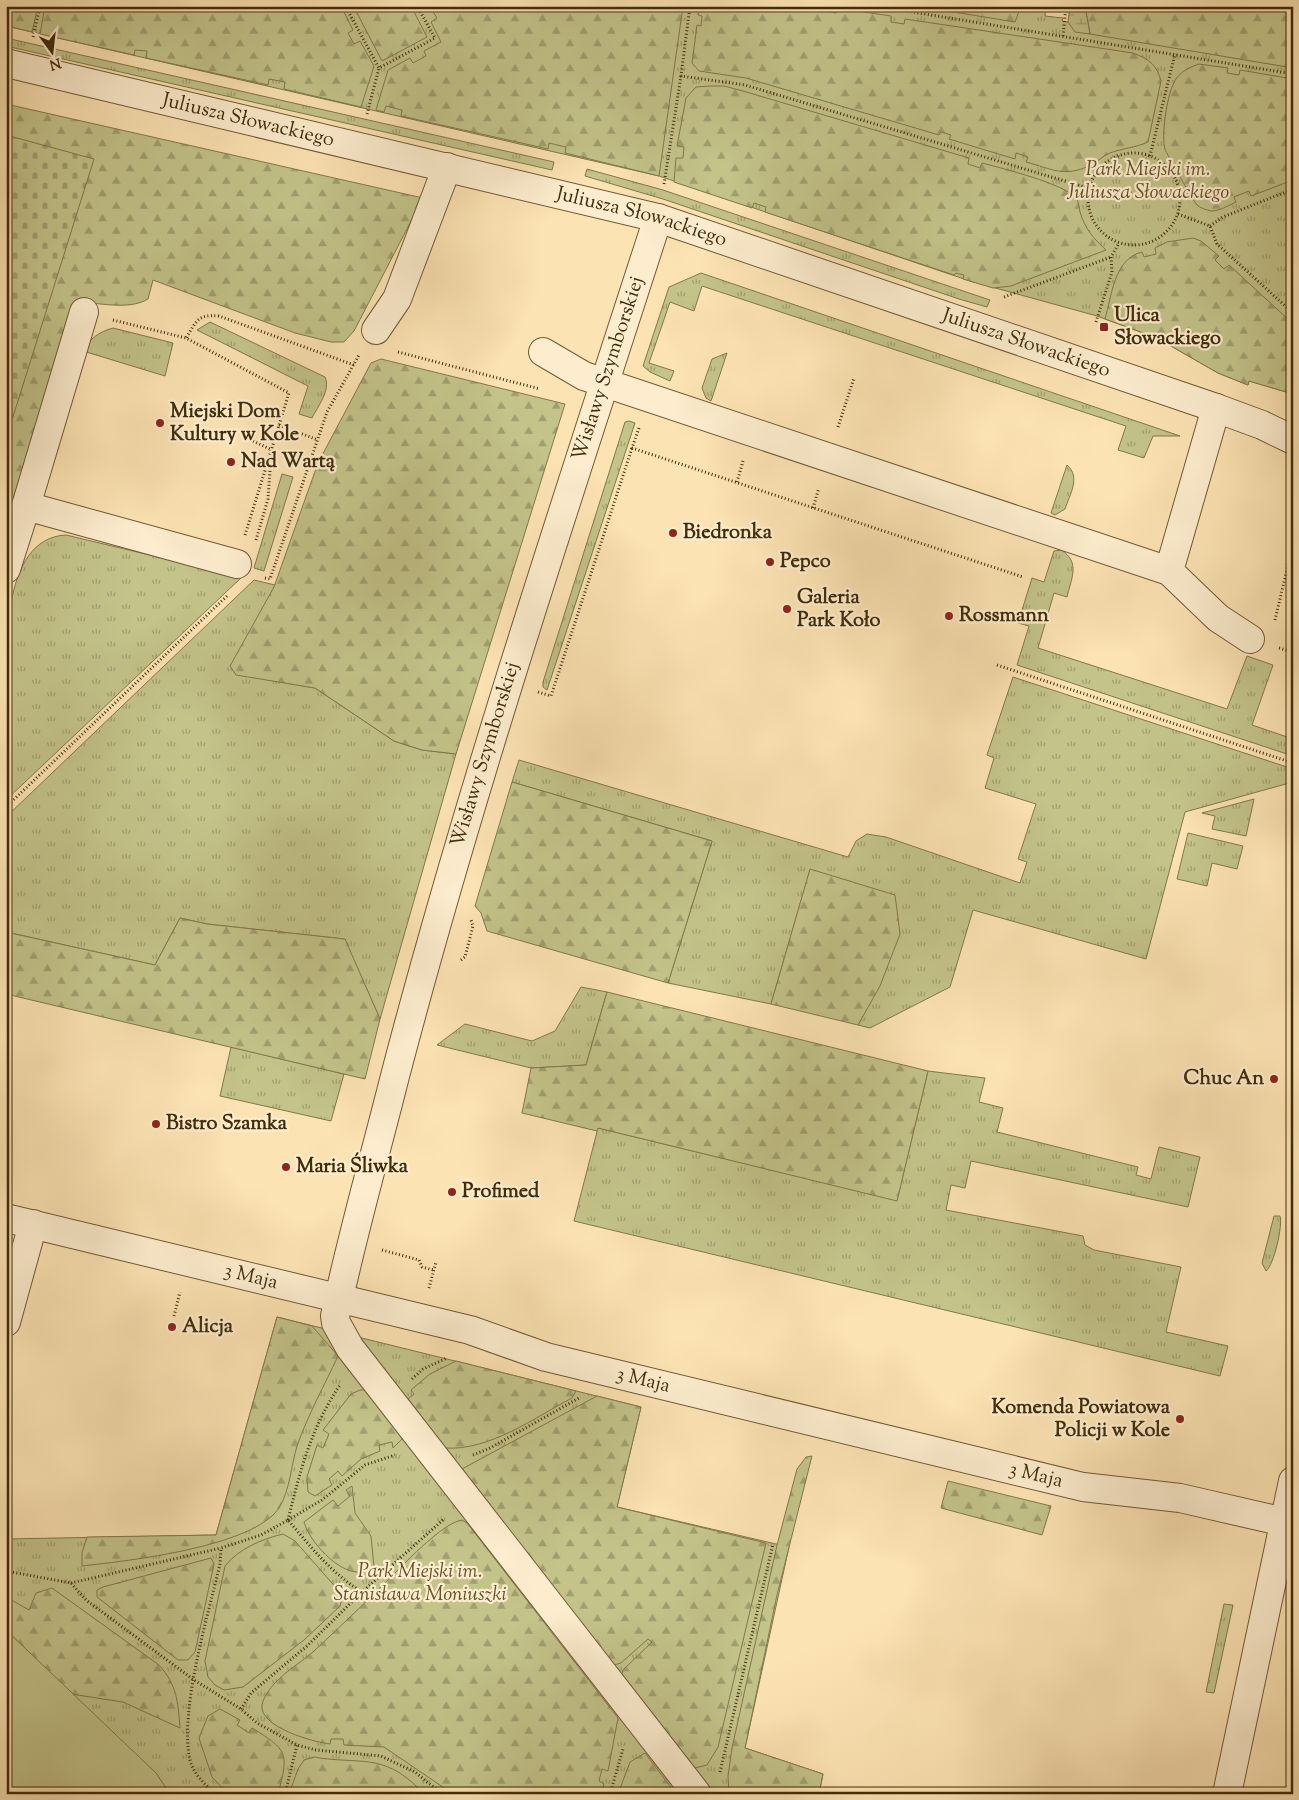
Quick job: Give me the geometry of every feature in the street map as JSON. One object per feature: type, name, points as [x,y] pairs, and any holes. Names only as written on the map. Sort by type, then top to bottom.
[{"type":"street","name":"Juliusza Słowackiego","points":[[6,63],[658,218],[1216,408],[1262,425],[1293,440]]},
{"type":"street","points":[[369,340],[397,299],[447,167]]},
{"type":"street","name":"Wisławy Szymborskiej","points":[[658,218],[504,694],[433,933],[339,1299],[336,1323],[350,1348],[642,1722],[707,1787]]},
{"type":"street","points":[[6,569],[84,312]]},
{"type":"street","points":[[543,352],[584,376],[1169,571],[1218,618],[1250,639]]},
{"type":"street","points":[[1169,571],[1216,408]]},
{"type":"street","name":"Juliusza Słowackiego","points":[[1262,425],[1293,428]]},
{"type":"street","points":[[26,506],[248,557]]},
{"type":"street","name":"3 Maja","points":[[6,1218],[470,1330],[546,1357],[1083,1487],[1180,1498],[1289,1523]]},
{"type":"street","points":[[6,1322],[33,1224]]},
{"type":"street","points":[[1228,1794],[1289,1523],[1293,1481]]},
{"type":"path","points":[[33,38],[40,6]]},
{"type":"path","points":[[357,6],[348,11],[379,68],[367,114]]},
{"type":"path","points":[[379,68],[435,38],[417,6]]},
{"type":"path","points":[[664,184],[690,6]]},
{"type":"path","points":[[876,6],[1293,74]]},
{"type":"path","points":[[1063,36],[1066,6]]},
{"type":"path","points":[[1150,156],[1175,54]]},
{"type":"path","points":[[681,76],[745,85],[1088,188]]},
{"type":"path","points":[[1134,153],[1150,156],[1162,162],[1172,173],[1178,186],[1180,200],[1178,214],[1163,236],[1151,242],[1129,246],[1119,243],[1098,230],[1091,218],[1087,203],[1088,188],[1095,174],[1105,162],[1119,155],[1134,153]]},
{"type":"path","points":[[1210,226],[1223,217],[1293,189]]},
{"type":"path","points":[[1178,214],[1210,226],[1217,244],[1293,313]]},
{"type":"path","points":[[1096,322],[1112,272],[1111,257],[1119,243]]},
{"type":"path","points":[[1004,297],[1111,257]]},
{"type":"path","points":[[84,312],[186,338],[289,393],[272,448],[248,557]]},
{"type":"path","points":[[186,338],[198,318],[205,315],[218,316],[354,365]]},
{"type":"path","points":[[248,557],[270,579],[327,412],[369,340]]},
{"type":"path","points":[[395,351],[548,391]]},
{"type":"path","points":[[829,457],[854,378]]},
{"type":"path","points":[[535,689],[551,696],[641,420]]},
{"type":"path","points":[[279,425],[318,440]]},
{"type":"path","points":[[253,441],[272,448]]},
{"type":"path","points":[[248,557],[268,500],[272,448]]},
{"type":"path","points":[[632,448],[1023,577]]},
{"type":"path","points":[[1274,627],[1293,544]]},
{"type":"path","points":[[6,807],[229,594]]},
{"type":"path","points":[[997,664],[1293,763]]},
{"type":"path","points":[[465,957],[473,926]]},
{"type":"path","points":[[376,1248],[419,1260],[422,1267],[434,1270]]},
{"type":"path","points":[[428,1293],[436,1262]]},
{"type":"path","points":[[174,1316],[178,1299]]},
{"type":"path","points":[[423,1369],[449,1357]]},
{"type":"path","points":[[288,1520],[305,1452],[320,1420],[340,1386],[351,1374],[364,1366]]},
{"type":"path","points":[[442,1467],[490,1448],[583,1395]]},
{"type":"path","points":[[6,1571],[71,1583],[221,1548],[260,1535],[322,1500],[365,1465],[407,1451],[423,1442]]},
{"type":"path","points":[[241,1710],[252,1693],[307,1646],[362,1592],[467,1499]]},
{"type":"path","points":[[288,1520],[324,1563],[345,1582],[362,1592]]},
{"type":"path","points":[[707,1787],[773,1544]]},
{"type":"path","points":[[215,1794],[197,1775],[191,1762],[188,1738],[194,1680],[220,1564],[221,1548]]},
{"type":"path","points":[[71,1583],[86,1600],[194,1680],[241,1710],[257,1723],[297,1745],[316,1750],[381,1756],[415,1772],[442,1794]]},
{"type":"path","points":[[610,1794],[620,1756],[629,1738],[642,1722]]},
{"type":"path","points":[[285,1794],[297,1745]]},
{"type":"path","points":[[96,1794],[104,1788]]},
{"type":"green space","name":"Park Miejski im. Juliusza Słowackiego","points":[[6,6],[975,6],[1018,13],[1021,6],[1046,6],[1045,16],[1063,18],[1062,21],[1293,60],[1293,394],[1249,381],[1248,385],[1218,373],[1157,338],[1097,316],[970,281],[659,176],[6,26]]},
{"type":"green space","points":[[6,6],[38,6],[32,32],[7,26]]},
{"type":"green space","points":[[45,6],[346,6],[342,8],[353,30],[348,33],[354,44],[360,41],[374,66],[361,107],[284,89],[285,82],[269,79],[268,85],[146,58],[147,51],[135,50],[134,55],[40,34]]},
{"type":"green space","points":[[369,6],[411,6],[427,37],[382,61],[357,13]]},
{"type":"green space","points":[[424,6],[683,6],[659,176],[565,153],[566,147],[549,143],[548,149],[401,116],[402,110],[386,106],[384,112],[376,110],[388,70],[410,58],[413,63],[426,56],[424,51],[441,42],[431,22],[437,18],[430,7],[425,10]]},
{"type":"green space","points":[[699,6],[826,6],[825,11],[836,13],[837,8],[891,16],[891,22],[904,24],[905,19],[1133,53],[1152,63],[1161,81],[1148,142],[1110,153],[1082,169],[1066,172],[1058,171],[1026,162],[1028,157],[1016,153],[1015,159],[949,139],[951,135],[941,132],[939,135],[746,78],[699,71],[692,63],[697,25],[701,26],[702,16],[698,15]]},
{"type":"green space","points":[[917,6],[1021,6],[1015,22]]},
{"type":"green space","points":[[1070,6],[1085,6],[1090,34],[1075,32],[1068,22]]},
{"type":"green space","points":[[1085,6],[1227,6],[1293,11],[1293,68],[1090,34]]},
{"type":"green space","points":[[6,38],[554,162],[552,170],[6,46]]},
{"type":"green space","points":[[1199,64],[1228,68],[1227,73],[1239,75],[1240,70],[1293,79],[1293,180],[1251,196],[1249,191],[1234,197],[1236,202],[1217,210],[1211,211],[1197,205],[1165,149],[1164,126],[1171,91],[1177,77]]},
{"type":"green space","points":[[724,86],[743,91],[969,158],[968,164],[980,168],[982,163],[1032,177],[1059,187],[1076,198],[1087,229],[1106,250],[1011,286],[993,288],[963,279],[964,275],[956,273],[954,275],[765,212],[766,207],[754,203],[752,208],[674,182],[676,158],[683,158],[684,147],[677,146],[686,98],[696,87]]},
{"type":"green space","points":[[6,104],[423,198],[354,331],[344,342],[331,342],[295,333],[153,280],[148,299],[140,303],[112,305],[75,302],[10,521],[6,521]]},
{"type":"green space","points":[[6,135],[94,159],[6,439]]},
{"type":"green space","points":[[587,169],[663,190],[990,300],[987,307],[959,299],[663,199],[585,176]]},
{"type":"green space","points":[[1193,238],[1201,241],[1219,256],[1215,260],[1224,269],[1229,265],[1290,321],[1287,325],[1293,331],[1293,394],[1249,381],[1248,385],[1218,373],[1157,338],[1105,319],[1112,289],[1125,262],[1142,252],[1144,257],[1156,254],[1155,248],[1167,242]]},
{"type":"green space","points":[[701,273],[1180,436],[1153,436],[1144,458],[1118,450],[1126,426],[702,286],[694,311],[670,302],[649,363],[674,371],[670,381],[650,372],[643,366],[669,287]]},
{"type":"green space","points":[[210,322],[325,377],[325,393],[312,418],[299,414],[308,386],[197,330]]},
{"type":"green space","points":[[113,328],[173,343],[165,376],[83,351],[95,336]]},
{"type":"green space","points":[[727,353],[711,401],[706,398],[702,388],[712,359]]},
{"type":"green space","points":[[381,359],[565,404],[456,754],[422,750],[394,741],[315,688],[236,675],[230,666],[274,587],[318,463],[371,363]]},
{"type":"green space","points":[[625,422],[635,423],[547,690],[543,687],[543,682]]},
{"type":"green space","points":[[1067,465],[1071,470],[1074,480],[1072,492],[1065,509],[1055,515],[1051,513]]},
{"type":"green space","points":[[282,474],[293,477],[264,571],[254,568]]},
{"type":"green space","points":[[66,535],[242,577],[6,800],[6,656],[11,602],[18,576],[29,556],[44,541]]},
{"type":"green space","points":[[1061,550],[1071,560],[1073,565],[1072,577],[1067,597],[1054,593],[1038,648],[1227,709],[1247,656],[1273,665],[1252,725],[1293,739],[1293,756],[1017,665],[1029,626],[1018,623],[1032,578],[1044,582],[1054,551]]},
{"type":"green space","points":[[254,580],[275,585],[236,674],[315,688],[394,741],[422,750],[456,754],[380,1019],[344,939],[207,924],[180,918],[155,965],[6,932],[6,817]]},
{"type":"green space","points":[[1013,677],[1293,769],[1293,782],[1185,812],[1146,959],[973,910],[950,987],[870,1028],[858,1025],[865,1012],[810,870],[771,1004],[668,983],[712,841],[512,782],[519,760],[848,857],[856,841],[867,834],[886,837],[1020,883],[1027,862],[1018,859],[1036,804],[985,788],[994,758],[987,755]]},
{"type":"green space","points":[[512,782],[712,841],[668,983],[487,931],[481,913],[475,906]]},
{"type":"green space","points":[[1254,799],[1246,836],[1212,829],[1215,816],[1202,813]]},
{"type":"green space","points":[[1188,833],[1243,846],[1237,869],[1212,863],[1207,886],[1177,879]]},
{"type":"green space","points":[[810,869],[895,895],[900,934],[880,986],[858,1025],[771,1004]]},
{"type":"green space","points":[[180,918],[207,924],[345,939],[380,1019],[365,1079],[6,994],[6,932],[155,965]]},
{"type":"green space","points":[[581,987],[607,992],[586,1065],[531,1068],[437,1045],[465,1024],[532,1041],[555,1031]]},
{"type":"green space","points":[[607,992],[928,1071],[897,1201],[598,1128],[597,1131],[522,1113],[531,1068],[586,1065]]},
{"type":"green space","points":[[231,1047],[344,1074],[331,1121],[220,1096]]},
{"type":"green space","points":[[928,1071],[985,1078],[979,1102],[1003,1108],[997,1132],[1138,1167],[1136,1175],[1151,1179],[1159,1147],[1200,1157],[1188,1207],[971,1161],[965,1188],[951,1185],[946,1210],[1083,1236],[1085,1245],[1094,1250],[1181,1267],[1166,1332],[1228,1346],[1220,1376],[574,1221],[598,1128],[897,1200]]},
{"type":"green space","points":[[1274,1216],[1280,1216],[1280,1228],[1275,1253],[1266,1271],[1262,1263]]},
{"type":"green space","name":"Park Miejski im. Stanisława Moniuszki","points":[[277,1317],[641,1407],[617,1507],[789,1547],[745,1748],[823,1774],[819,1794],[170,1794],[156,1773],[6,1641],[6,1539],[216,1535]]},
{"type":"green space","points":[[277,1317],[312,1326],[338,1356],[301,1434],[286,1494],[279,1508],[265,1521],[244,1533],[217,1542],[157,1556],[82,1566],[82,1553],[87,1537],[216,1535]]},
{"type":"green space","points":[[456,1361],[576,1391],[572,1398],[511,1432],[462,1448],[445,1448],[408,1399],[414,1394],[411,1390],[430,1374]]},
{"type":"green space","points":[[365,1390],[403,1438],[393,1448],[392,1442],[379,1445],[380,1451],[361,1459],[342,1476],[338,1471],[329,1479],[332,1485],[315,1496],[308,1492],[307,1477],[317,1445],[323,1448],[329,1434],[323,1430],[351,1394]]},
{"type":"green space","points":[[597,1396],[641,1407],[617,1507],[766,1543],[718,1747],[707,1765],[695,1768],[622,1674],[623,1670],[652,1642],[648,1639],[621,1663],[614,1665],[462,1469]]},
{"type":"green space","points":[[812,1456],[777,1595],[745,1748],[823,1774],[819,1794],[729,1794],[728,1776],[732,1748],[777,1545],[797,1469],[806,1457]]},
{"type":"green space","points":[[948,1481],[1051,1506],[1042,1535],[941,1508]]},
{"type":"green space","points":[[352,1486],[355,1513],[371,1536],[374,1567],[361,1572],[351,1571],[342,1567],[326,1555],[312,1538],[304,1522],[333,1500],[338,1506],[350,1496],[346,1490]]},
{"type":"green space","points":[[462,1520],[467,1523],[618,1718],[608,1771],[602,1769],[599,1781],[604,1784],[601,1794],[453,1794],[384,1747],[344,1745],[343,1739],[331,1739],[330,1744],[300,1737],[278,1726],[263,1713],[262,1705],[264,1698],[280,1678],[314,1651],[426,1543],[445,1528]]},
{"type":"green space","points":[[283,1534],[295,1541],[339,1591],[342,1599],[340,1606],[304,1640],[243,1687],[224,1690],[215,1685],[208,1677],[205,1661],[225,1566],[230,1560],[251,1546]]},
{"type":"green space","points":[[211,1558],[214,1564],[195,1652],[188,1660],[178,1660],[97,1597],[97,1590],[103,1587]]},
{"type":"green space","points":[[52,1588],[159,1665],[170,1680],[176,1694],[180,1728],[123,1702],[71,1694],[6,1630],[6,1597],[29,1610],[36,1593]]},
{"type":"green space","points":[[1224,1604],[1233,1605],[1214,1693],[1206,1692]]},
{"type":"green space","points":[[6,1630],[156,1773],[170,1794],[6,1794]]},
{"type":"green space","points":[[220,1709],[240,1720],[237,1725],[249,1733],[252,1728],[279,1748],[283,1754],[284,1769],[278,1794],[228,1794],[212,1777],[199,1738],[208,1716]]},
{"type":"green space","points":[[645,1753],[676,1794],[618,1794],[630,1762]]},
{"type":"green space","points":[[314,1757],[382,1765],[406,1777],[419,1789],[416,1794],[289,1794],[298,1769],[304,1760]]},
{"type":"place","name":"Ulica Słowackiego","points":[[1104,327]]},
{"type":"place","name":"Miejski Dom Kultury w Kole","points":[[160,423]]},
{"type":"place","name":"Nad Wartą","points":[[231,462]]},
{"type":"place","name":"Biedronka","points":[[673,533]]},
{"type":"place","name":"Pepco","points":[[770,562]]},
{"type":"place","name":"Galeria Park Koło","points":[[787,609]]},
{"type":"place","name":"Rossmann","points":[[949,616]]},
{"type":"place","name":"Chuc An","points":[[1274,1079]]},
{"type":"place","name":"Bistro Szamka","points":[[156,1124]]},
{"type":"place","name":"Maria Śliwka","points":[[286,1167]]},
{"type":"place","name":"Profimed","points":[[452,1192]]},
{"type":"place","name":"Alicja","points":[[172,1327]]},
{"type":"place","name":"Komenda Powiatowa Policji w Kole","points":[[1180,1419]]}]
